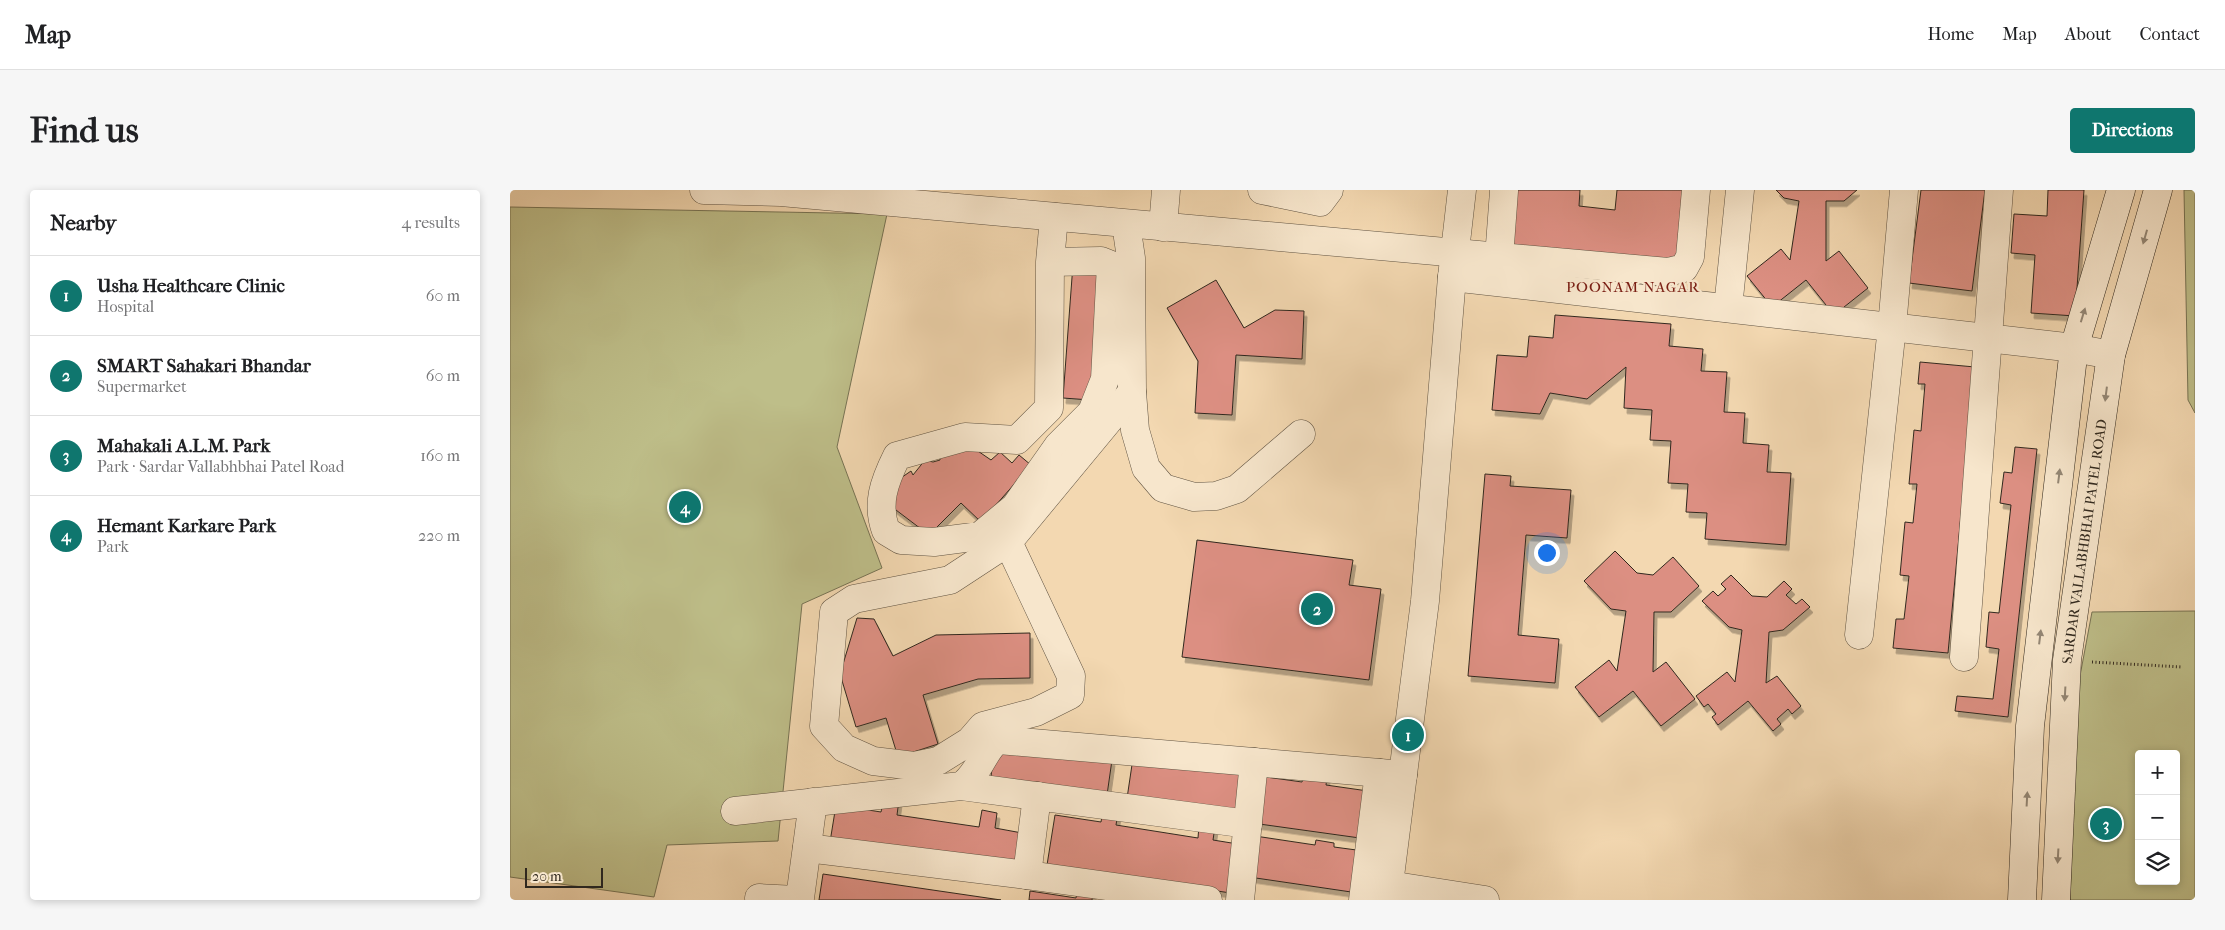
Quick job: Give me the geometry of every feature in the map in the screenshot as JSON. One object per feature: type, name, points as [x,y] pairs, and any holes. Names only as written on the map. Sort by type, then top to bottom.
[{"type":"street","points":[[704,190],[799,192],[1162,227],[1453,265],[1728,308],[2074,348],[2111,355]]},
{"type":"street","points":[[1162,227],[1166,190]]},
{"type":"street","points":[[1262,190],[1320,202],[1329,190]]},
{"type":"street","points":[[1363,900],[1391,774],[1425,601],[1453,265],[1462,190]]},
{"type":"street","points":[[1453,265],[1499,258],[1668,272],[1676,271],[1684,268],[1690,257],[1696,190]]},
{"type":"street","points":[[1728,308],[1740,190]]},
{"type":"street","points":[[1859,636],[1892,327],[1904,190]]},
{"type":"street","points":[[1964,657],[1999,190]]},
{"type":"street","points":[[2022,900],[2030,726],[2074,348],[2121,190]]},
{"type":"street","name":"SARDAR VALLABHBHAI PATEL ROAD","points":[[2056,900],[2067,660],[2111,355],[2158,190]]},
{"type":"street","points":[[1499,258],[1504,191]]},
{"type":"street","points":[[1050,262],[1100,261],[1111,265],[1105,379],[1092,412],[1058,446],[1015,507],[980,536],[934,542],[901,540],[886,531],[880,514],[886,476],[897,456],[965,437],[1017,440],[1049,408],[1050,262],[1054,217]]},
{"type":"street","points":[[1126,224],[1130,258],[1132,392],[1135,430],[1146,468],[1163,488],[1194,497],[1216,496],[1237,489],[1301,434]]},
{"type":"street","points":[[1008,542],[1070,676],[1070,695],[1036,712],[982,726],[970,741],[938,761],[914,766],[873,761],[844,748],[824,726],[834,612],[854,599],[950,580],[1008,542],[1132,392]]},
{"type":"street","points":[[961,786],[975,774],[992,746],[999,740],[1391,774]]},
{"type":"street","points":[[1240,900],[1254,762]]},
{"type":"street","points":[[1391,774],[1388,893],[1485,900]]},
{"type":"street","points":[[735,811],[961,786],[1248,824]]},
{"type":"street","points":[[1027,875],[1037,796]]},
{"type":"street","points":[[759,898],[796,900],[800,898],[813,802]]},
{"type":"street","points":[[807,848],[1027,875],[1208,900]]},
{"type":"path","points":[[2067,660],[2182,667]]},
{"type":"green space","points":[[2184,190],[2195,190],[2195,413],[2188,400]]},
{"type":"green space","points":[[510,207],[887,214],[837,447],[882,568],[802,604],[778,841],[667,845],[654,897],[510,877]]},
{"type":"green space","points":[[2195,611],[2195,900],[2070,900],[2077,692],[2092,612]]},
{"type":"building","points":[[1515,190],[1580,190],[1579,206],[1615,210],[1617,190],[1688,190],[1680,266],[1509,249]]},
{"type":"building","points":[[1776,190],[1857,190],[1844,201],[1826,201],[1826,261],[1839,251],[1868,288],[1834,315],[1806,280],[1772,307],[1747,276],[1781,249],[1790,260],[1799,201],[1784,198]]},
{"type":"building","points":[[1921,190],[1985,190],[1972,291],[1909,283]]},
{"type":"building","points":[[2048,190],[2084,190],[2075,316],[2031,313],[2035,255],[2011,253],[2014,214],[2047,216]]},
{"type":"building","points":[[1073,264],[1101,266],[1090,400],[1063,398]]},
{"type":"building","points":[[1216,280],[1244,328],[1275,310],[1304,311],[1302,359],[1236,355],[1232,415],[1195,413],[1198,361],[1167,308]]},
{"type":"building","points":[[1555,315],[1671,324],[1669,346],[1703,349],[1701,371],[1727,372],[1724,412],[1745,413],[1743,443],[1769,445],[1767,472],[1791,473],[1786,545],[1705,539],[1707,513],[1686,512],[1688,484],[1668,483],[1671,441],[1650,440],[1652,410],[1624,408],[1626,367],[1587,399],[1550,393],[1540,414],[1492,410],[1497,355],[1527,357],[1529,336],[1553,338]]},
{"type":"building","points":[[1920,362],[1975,367],[1948,653],[1893,648],[1896,619],[1904,619],[1909,576],[1900,575],[1905,522],[1913,523],[1917,484],[1909,484],[1914,430],[1921,431],[1925,384],[1918,384]]},
{"type":"building","points":[[972,447],[991,460],[1000,452],[1012,463],[1019,455],[1031,465],[981,522],[961,503],[929,535],[892,507],[892,484],[911,471],[913,475],[925,460],[933,462],[940,460],[940,455]]},
{"type":"building","points":[[2015,447],[2037,449],[2008,717],[1955,711],[1957,696],[1993,699],[1999,649],[1986,647],[1989,612],[1999,613],[2011,505],[2000,503],[2004,472],[2012,473]]},
{"type":"building","points":[[1485,474],[1511,476],[1510,486],[1571,490],[1567,538],[1526,535],[1518,635],[1559,639],[1555,683],[1468,676]]},
{"type":"building","points":[[1197,540],[1353,560],[1349,585],[1381,589],[1369,680],[1182,657]]},
{"type":"building","points":[[1615,551],[1637,573],[1653,575],[1673,557],[1699,586],[1671,612],[1654,612],[1653,672],[1666,662],[1695,699],[1661,726],[1633,691],[1599,717],[1575,687],[1609,660],[1617,671],[1626,611],[1611,609],[1584,581]]},
{"type":"building","points":[[1731,575],[1752,596],[1767,597],[1784,581],[1792,589],[1786,595],[1796,604],[1802,599],[1810,607],[1783,630],[1769,632],[1766,683],[1777,676],[1801,706],[1792,714],[1788,709],[1777,719],[1781,724],[1773,731],[1748,701],[1718,725],[1712,717],[1716,714],[1708,704],[1704,707],[1696,696],[1727,672],[1735,682],[1742,630],[1729,627],[1702,601],[1713,591],[1718,596],[1726,589],[1721,584]]},
{"type":"building","points":[[857,618],[874,619],[893,656],[936,635],[1030,633],[1030,678],[978,679],[923,695],[938,744],[898,757],[886,718],[856,727],[840,674]]},
{"type":"building","points":[[995,744],[1112,760],[1106,802],[990,785]]},
{"type":"building","points":[[1133,758],[1249,774],[1241,821],[1126,805]]},
{"type":"building","points":[[1304,774],[1327,777],[1326,785],[1375,792],[1367,839],[1252,823],[1259,776],[1302,782]]},
{"type":"building","points":[[884,798],[899,800],[897,815],[979,827],[982,810],[997,813],[995,828],[1022,833],[1017,870],[830,842],[836,805],[881,812]]},
{"type":"building","points":[[1103,810],[1118,813],[1116,825],[1198,838],[1199,825],[1215,827],[1213,840],[1244,845],[1237,894],[1047,865],[1055,815],[1101,822]]},
{"type":"building","points":[[1255,836],[1315,845],[1316,840],[1334,843],[1334,847],[1364,851],[1358,893],[1249,877]]},
{"type":"building","points":[[823,874],[1001,900],[819,900]]},
{"type":"building","points":[[1078,887],[1094,889],[1092,900],[1029,900],[1030,891],[1076,898]]},
{"type":"place","name":"Hemant Karkare Park","points":[[685,507]]},
{"type":"place","name":"SMART Sahakari Bhandar","points":[[1317,609]]},
{"type":"place","name":"Usha Healthcare Clinic","points":[[1408,735]]},
{"type":"place","name":"Mahakali A.L.M. Park","points":[[2106,824]]},
{"type":"district","name":"POONAM NAGAR","points":[[1633,287]]}]
